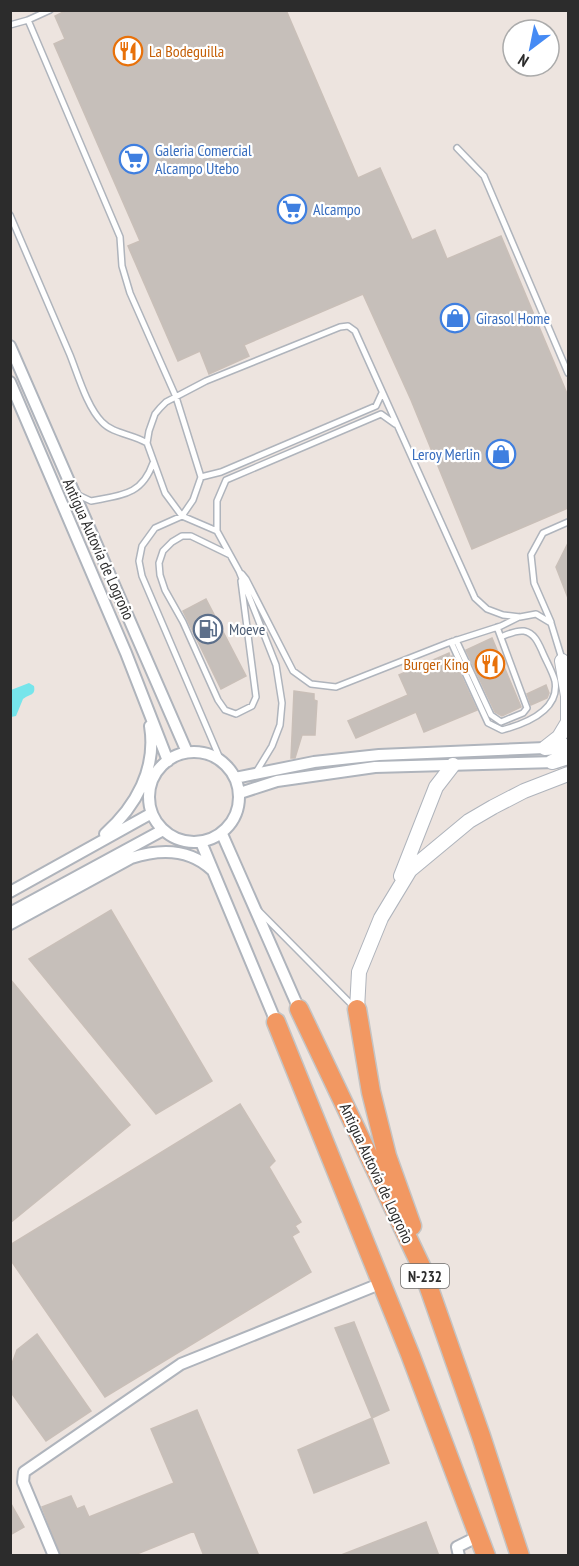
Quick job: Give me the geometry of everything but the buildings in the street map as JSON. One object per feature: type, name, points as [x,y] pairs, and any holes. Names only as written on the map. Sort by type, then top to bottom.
[{"type":"highway","name":"Antigua Autovía de Logroño","points":[[299,1009],[422,1268],[522,1550]]},
{"type":"highway","points":[[357,1009],[371,1092],[387,1156],[417,1241],[422,1268]]},
{"type":"highway","name":"Antigua Autovía de Logroño","points":[[276,1022],[382,1283],[486,1556]]},
{"type":"street","name":"Antigua Autovía de Logroño","points":[[10,346],[187,752]]},
{"type":"street","name":"Antigua Autovía de Logroño","points":[[10,382],[126,653],[168,761]]},
{"type":"street","points":[[545,748],[559,737],[568,723],[565,667]]},
{"type":"street","points":[[88,849],[123,817],[135,800],[145,779],[151,754],[151,733],[147,711]]},
{"type":"street","points":[[236,778],[314,762],[379,755],[568,746]]},
{"type":"street","points":[[187,752],[202,753],[221,761],[236,778],[240,793],[238,809],[232,823],[222,834],[208,841],[192,843],[177,840],[163,830],[154,819],[149,806],[149,791],[153,777],[162,765],[173,757],[187,752]]},
{"type":"street","points":[[240,793],[277,781],[375,767],[552,762],[568,759]]},
{"type":"street","points":[[357,1009],[359,972],[436,787],[453,765]]},
{"type":"street","points":[[392,897],[410,870],[469,821],[524,791],[568,774]]},
{"type":"street","points":[[10,892],[152,813]]},
{"type":"street","points":[[10,914],[163,830]]},
{"type":"street","name":"Antigua Autovía de Logroño","points":[[222,834],[299,1009]]},
{"type":"street","points":[[201,842],[276,1022]]},
{"type":"street","points":[[10,924],[131,858],[150,852],[192,855],[204,861],[212,870]]},
{"type":"street","points":[[54,1556],[23,1482],[24,1472],[181,1364],[382,1283]]},
{"type":"street","points":[[459,1556],[457,1547],[479,1536]]},
{"type":"lane","points":[[11,24],[28,20],[50,10]]},
{"type":"lane","points":[[28,20],[120,237],[122,266],[130,293],[176,397],[201,477],[193,500],[182,516],[161,525],[150,534],[142,546],[139,561],[142,576],[221,761]]},
{"type":"lane","points":[[457,148],[484,176],[568,373]]},
{"type":"lane","points":[[10,215],[97,415],[101,421],[114,430],[130,434],[147,443]]},
{"type":"lane","points":[[217,531],[182,516],[165,493],[147,443],[155,414],[166,402],[206,381],[317,335],[348,326],[354,331],[390,406],[395,424],[475,597],[487,609],[503,615],[536,614],[552,623]]},
{"type":"lane","points":[[201,477],[221,472],[376,406],[382,393]]},
{"type":"lane","points":[[254,774],[277,736],[282,703],[276,665],[239,571],[217,531],[217,501],[226,480],[381,414],[395,424]]},
{"type":"lane","points":[[74,492],[92,501],[139,488],[148,477],[153,461]]},
{"type":"lane","points":[[565,667],[552,623],[534,583],[531,555],[543,533],[568,522]]},
{"type":"lane","points":[[230,555],[191,536],[182,536],[164,551],[159,563],[165,590],[183,622],[218,700],[225,710],[236,714],[252,706],[256,697],[239,571]]},
{"type":"lane","points":[[239,571],[246,579],[293,671],[310,684],[336,687],[453,641],[497,627],[520,616]]},
{"type":"lane","points":[[453,641],[491,715],[501,723],[524,713],[527,708],[497,627]]},
{"type":"lane","points":[[453,641],[488,723],[502,730],[532,720],[547,708],[555,697],[555,682],[538,641],[531,634],[522,631],[501,638]]},
{"type":"lane","points":[[253,904],[357,1009]]},
{"type":"water","points":[[29,683],[34,686],[34,692],[23,699],[16,716],[11,717],[11,690]]},
{"type":"place","name":"La Bodeguilla","points":[[128,51]]},
{"type":"place","name":"Galeria Comercial Alcampo Utebo","points":[[134,159]]},
{"type":"place","name":"Alcampo","points":[[292,209]]},
{"type":"place","name":"Girasol Home","points":[[455,318]]},
{"type":"place","name":"Leroy Merlin","points":[[501,454]]},
{"type":"place","name":"Moeve","points":[[208,629]]},
{"type":"place","name":"Burger King","points":[[490,664]]}]
